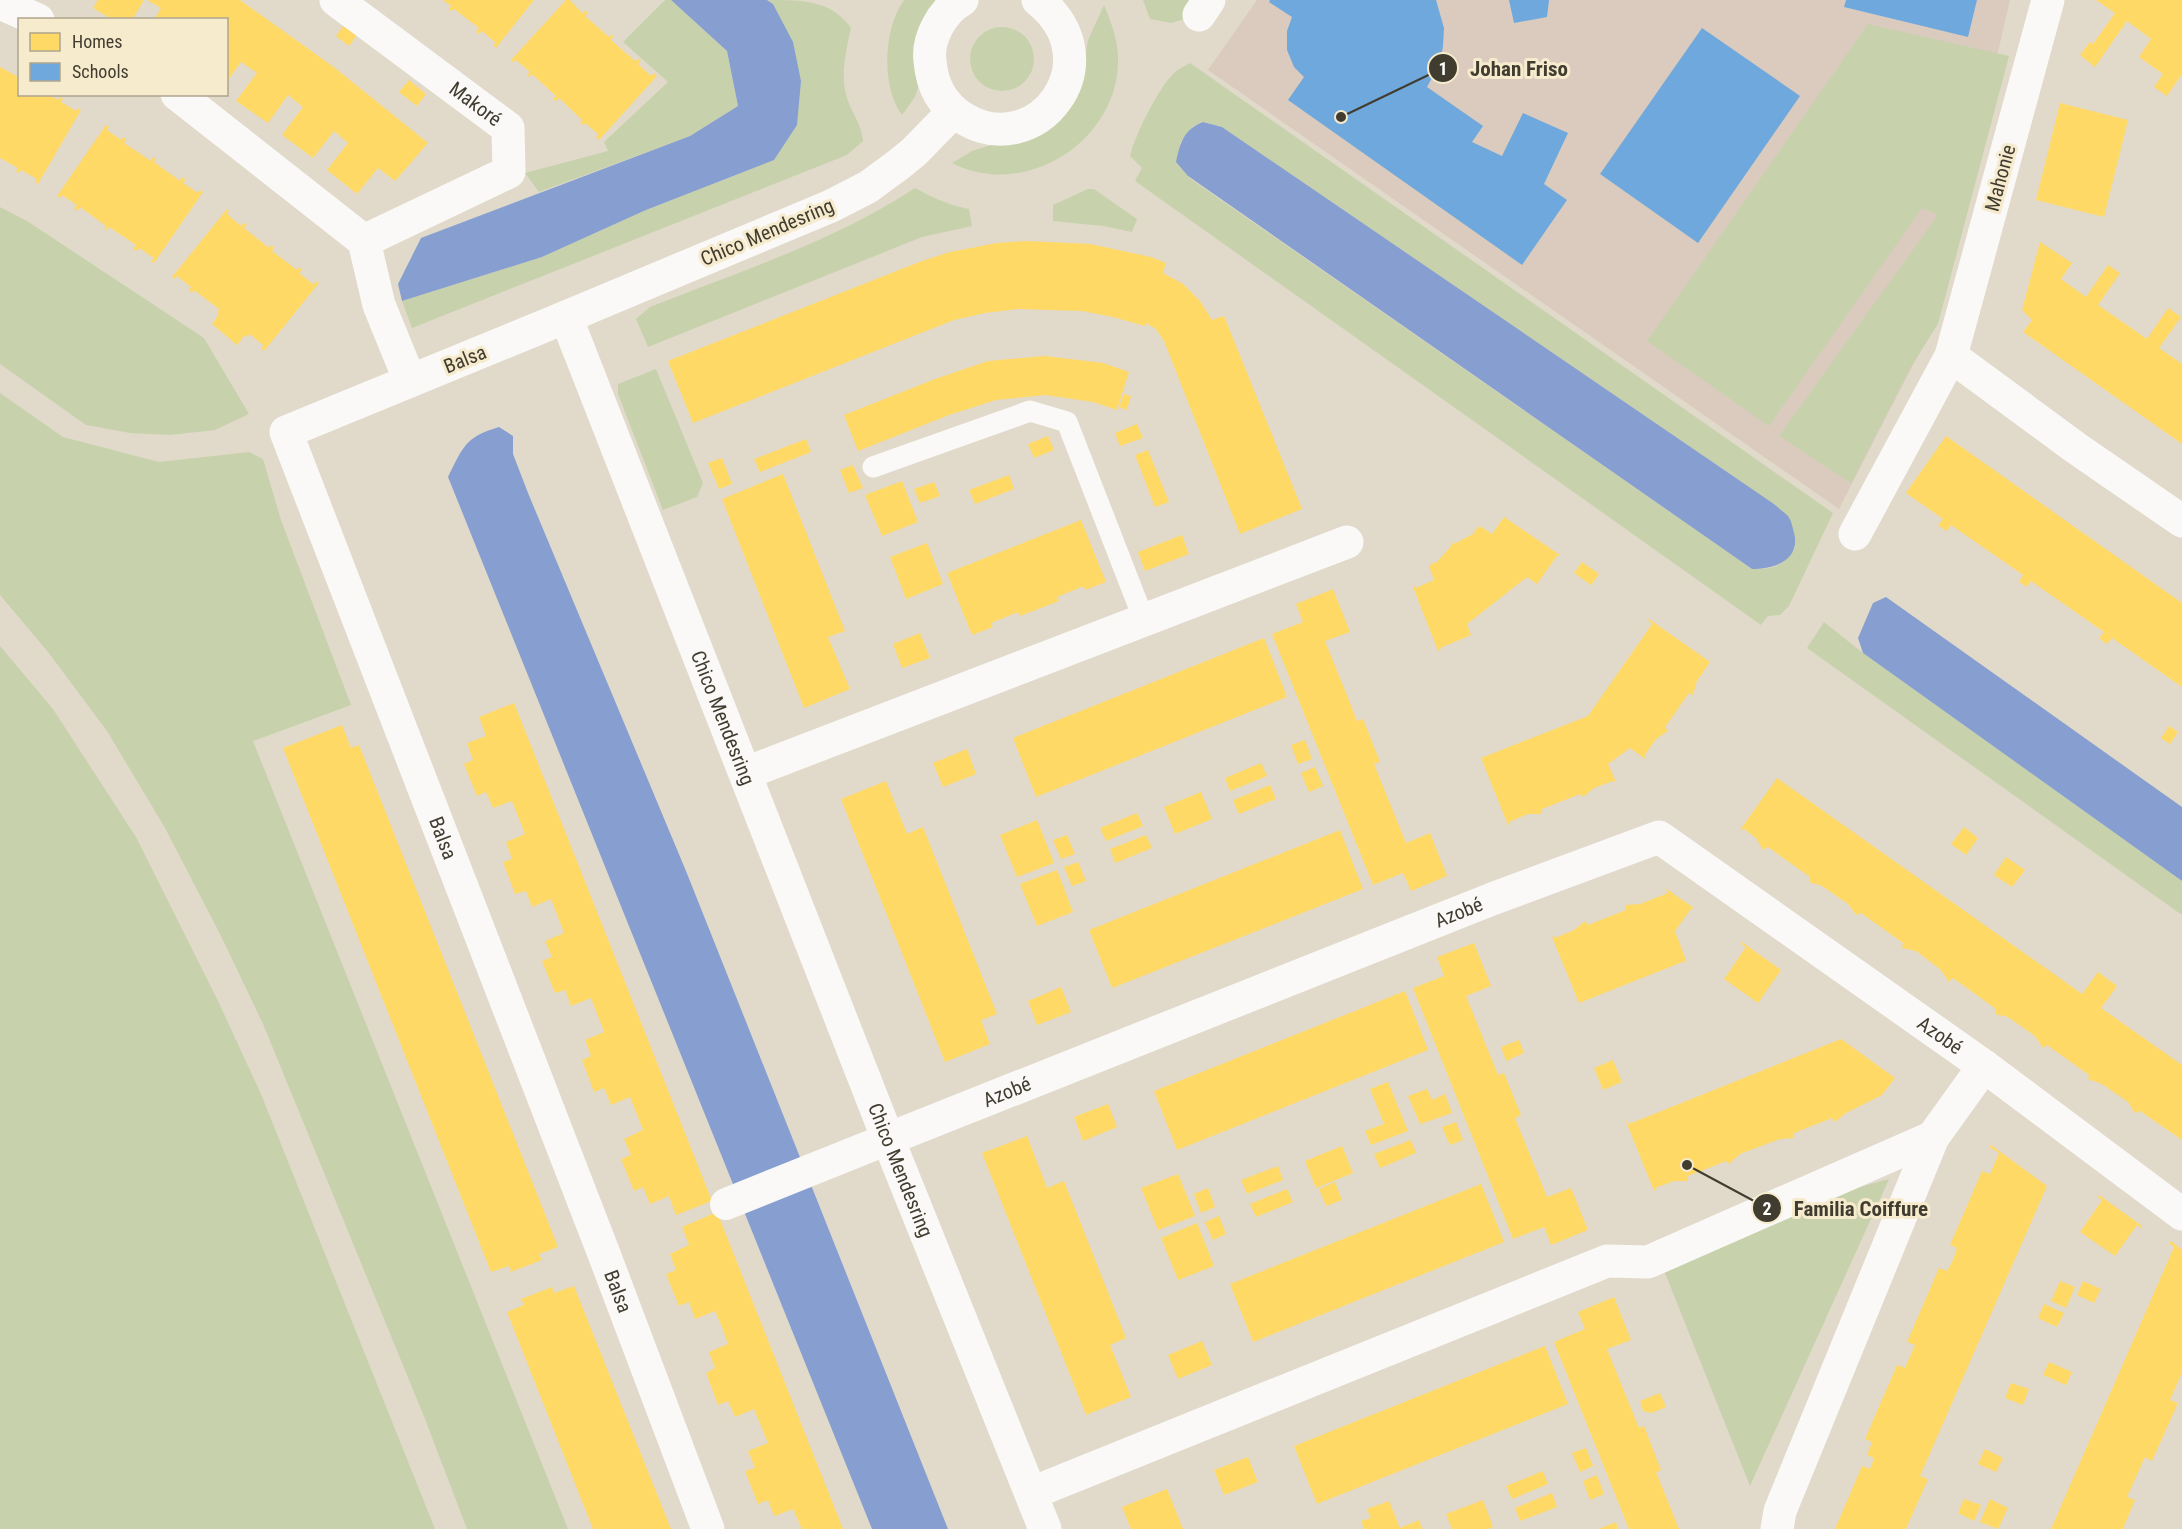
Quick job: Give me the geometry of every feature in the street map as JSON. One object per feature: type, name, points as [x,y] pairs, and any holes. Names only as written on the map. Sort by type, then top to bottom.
[{"type":"street","name":"Makoré","points":[[336,0],[508,128],[509,172],[364,241]]},
{"type":"street","points":[[962,0],[944,16],[933,35],[929,56],[931,76],[940,96],[953,112],[973,124],[996,130],[1019,127],[1040,117],[1057,101],[1067,80],[1071,57],[1066,34],[1052,5]]},
{"type":"street","name":"Mahonie","points":[[1855,534],[1951,356],[2048,0]]},
{"type":"street","points":[[0,3],[34,18]]},
{"type":"street","points":[[180,96],[364,241],[379,305],[410,381]]},
{"type":"street","name":"Chico Mendesring","points":[[953,112],[914,152],[868,187],[831,206],[566,317],[888,1139],[1045,1529]]},
{"type":"street","name":"Balsa","points":[[566,317],[286,432],[708,1529]]},
{"type":"street","points":[[1951,356],[2076,448],[2182,521]]},
{"type":"street","points":[[746,774],[1347,542]]},
{"type":"street","name":"Azobé","points":[[888,1139],[1492,899],[1659,837],[1984,1066],[2182,1214]]},
{"type":"street","points":[[1777,1529],[1780,1511],[1933,1137],[1984,1066]]},
{"type":"street","points":[[1032,1493],[1607,1261],[1648,1262],[1933,1137]]},
{"type":"street","points":[[726,1204],[888,1139]]},
{"type":"lane","points":[[873,467],[1030,411],[1068,422],[1144,620]]},
{"type":"shaded area","points":[[1257,0],[2010,0],[1935,322],[1839,509],[1208,70]]},
{"type":"green space","points":[[665,0],[671,0],[727,51],[738,106],[690,136],[539,192],[525,173],[608,151],[604,142],[668,82],[623,42]]},
{"type":"green space","points":[[767,0],[804,1],[825,7],[843,19],[851,28],[844,81],[847,98],[859,125],[863,141],[847,155],[412,328],[402,301],[542,257],[646,210],[774,160],[773,4]]},
{"type":"green space","points":[[904,0],[946,0],[915,97],[902,115],[890,89],[887,58],[892,26]]},
{"type":"green space","points":[[1143,0],[1197,0],[1185,19],[1171,23],[1150,19]]},
{"type":"green space","points":[[1104,5],[1114,31],[1118,51],[1114,88],[1103,114],[1086,137],[1064,156],[1038,168],[1009,174],[980,173],[952,163],[972,151],[1010,142],[1081,81],[1088,40]]},
{"type":"green space","points":[[1868,24],[2009,56],[1938,324],[1909,370],[1851,483],[1779,436],[1938,215],[1922,208],[1769,426],[1647,341]]},
{"type":"green space","points":[[996,27],[1008,27],[1025,36],[1032,47],[1034,59],[1032,71],[1025,82],[1008,91],[996,91],[984,86],[975,77],[970,65],[970,53],[975,41],[984,32]]},
{"type":"green space","points":[[1190,63],[1833,513],[1789,606],[1780,615],[1768,616],[1761,625],[1135,181],[1142,168],[1130,156],[1142,124],[1168,80]],"holes":[[[1203,122],[1222,127],[1774,504],[1795,548],[1777,566],[1752,569],[1188,177],[1180,143],[1192,127]]]},
{"type":"green space","points":[[915,188],[941,201],[969,209],[972,226],[922,237],[648,347],[636,319],[650,307],[820,239],[884,207]]},
{"type":"green space","points":[[1088,189],[1094,189],[1137,219],[1132,232],[1103,226],[1053,221],[1053,205]]},
{"type":"green space","points":[[0,207],[27,221],[204,338],[249,414],[215,430],[170,435],[130,433],[86,425],[0,364]]},
{"type":"green space","points":[[656,369],[703,483],[697,497],[663,510],[618,394],[618,384]]},
{"type":"green space","points":[[0,393],[63,437],[159,462],[249,452],[263,459],[281,520],[351,705],[253,741],[568,1529],[467,1529],[425,1419],[263,1024],[221,936],[165,828],[107,731],[48,652],[0,595]]},
{"type":"green space","points":[[1824,622],[1863,653],[2182,881],[2182,915],[1807,648]]},
{"type":"green space","points":[[0,646],[53,709],[136,837],[218,1001],[261,1094],[435,1529],[0,1529]]},
{"type":"green space","points":[[1889,1179],[1750,1486],[1659,1258],[1834,1194]]},
{"type":"water","points":[[671,0],[767,0],[773,4],[793,42],[801,81],[797,125],[774,160],[646,210],[542,257],[402,301],[398,284],[421,238],[690,136],[738,106],[727,51]]},
{"type":"water","points":[[1203,122],[1222,127],[1774,504],[1788,516],[1791,522],[1795,539],[1791,555],[1770,567],[1752,569],[1188,176],[1176,162],[1179,149],[1187,133]]},
{"type":"water","points":[[499,427],[513,436],[513,454],[528,493],[686,871],[948,1529],[872,1529],[448,477],[466,444],[479,435]]},
{"type":"water","points":[[1886,597],[2182,807],[2182,881],[1863,653],[1858,638],[1873,603]]},
{"type":"building: Homes","points":[[98,0],[144,0],[133,18],[110,18],[93,8]]},
{"type":"building: Homes","points":[[147,0],[240,0],[335,68],[428,143],[395,181],[378,168],[357,194],[327,170],[348,143],[334,131],[313,158],[282,135],[303,107],[288,95],[268,123],[236,101],[257,73],[241,62],[228,80],[228,18],[155,18],[161,8]]},
{"type":"building: Homes","points":[[443,0],[534,0],[496,48],[493,45],[496,43],[482,31],[479,34],[476,32],[479,28],[454,9],[450,11],[451,6]]},
{"type":"building: Homes","points":[[566,0],[570,0],[583,14],[585,10],[588,13],[585,16],[609,37],[612,34],[611,40],[635,61],[638,59],[641,61],[638,64],[651,76],[654,73],[657,76],[599,140],[596,137],[598,134],[585,123],[583,125],[580,123],[582,120],[559,98],[556,101],[553,99],[556,96],[532,74],[529,77],[527,75],[530,72],[516,60],[513,62],[511,60]]},
{"type":"building: Homes","points":[[2096,0],[2182,0],[2182,74],[2167,96],[2154,87],[2163,74],[2139,57],[2151,39],[2127,21],[2095,67],[2080,55],[2090,42],[2093,44],[2115,13]]},
{"type":"building: Homes","points":[[344,25],[357,35],[349,46],[336,36]]},
{"type":"building: Homes","points":[[0,67],[18,77],[18,96],[51,96],[58,100],[60,97],[63,99],[61,102],[76,111],[78,108],[81,110],[38,184],[35,182],[37,179],[21,170],[19,173],[16,171],[18,168],[0,158]]},
{"type":"building: Homes","points":[[409,80],[426,94],[417,106],[399,92]]},
{"type":"building: Homes","points":[[2060,103],[2128,120],[2104,217],[2036,200]]},
{"type":"building: Homes","points":[[106,125],[109,127],[107,130],[121,140],[123,137],[126,139],[124,143],[151,161],[153,157],[156,159],[154,162],[180,181],[182,177],[186,180],[183,183],[198,193],[200,190],[203,192],[154,263],[151,261],[154,258],[139,248],[136,251],[133,249],[136,245],[109,227],[104,229],[106,226],[80,207],[77,211],[74,208],[77,205],[62,195],[60,198],[57,196]]},
{"type":"building: Homes","points":[[227,209],[229,211],[227,214],[241,226],[244,223],[247,224],[244,228],[269,248],[271,245],[274,247],[272,251],[297,270],[299,267],[302,270],[299,273],[314,285],[316,281],[319,283],[264,351],[261,348],[264,346],[250,334],[247,337],[245,335],[237,345],[212,324],[219,314],[217,313],[219,309],[194,290],[192,293],[189,290],[191,287],[177,276],[174,279],[172,277]]},
{"type":"building: Homes","points":[[1027,241],[1090,244],[1151,257],[1166,263],[1163,273],[1183,284],[1200,301],[1212,320],[1224,316],[1302,509],[1240,534],[1164,341],[1156,329],[1146,323],[1145,326],[1082,311],[1018,309],[954,320],[693,423],[668,361],[922,261],[950,252],[997,243]]},
{"type":"building: Homes","points":[[2040,242],[2072,263],[2061,279],[2086,297],[2108,265],[2120,273],[2098,305],[2147,339],[2168,308],[2181,317],[2159,348],[2182,364],[2182,444],[2023,332],[2032,320],[2022,310]]},
{"type":"building: Homes","points":[[1045,356],[1103,363],[1129,372],[1117,410],[1093,402],[1045,395],[996,400],[949,415],[858,451],[844,415],[988,361]]},
{"type":"building: Homes","points":[[1124,394],[1131,396],[1127,410],[1119,407]]},
{"type":"building: Homes","points":[[1137,424],[1143,438],[1120,446],[1115,433]]},
{"type":"building: Homes","points":[[1048,436],[1054,450],[1034,458],[1028,444]]},
{"type":"building: Homes","points":[[1946,436],[2182,603],[2182,687],[2112,638],[2107,644],[2099,638],[2104,632],[2031,581],[2027,587],[2019,582],[2023,575],[1951,525],[1947,531],[1942,528],[1938,525],[1943,519],[1906,493]]},
{"type":"building: Homes","points":[[806,439],[811,452],[760,472],[754,459]]},
{"type":"building: Homes","points":[[1148,450],[1169,502],[1155,507],[1135,455]]},
{"type":"building: Homes","points":[[722,458],[732,484],[719,489],[708,463]]},
{"type":"building: Homes","points":[[853,465],[863,488],[849,493],[840,470]]},
{"type":"building: Homes","points":[[783,474],[845,631],[828,637],[850,689],[804,708],[722,499]]},
{"type":"building: Homes","points":[[1009,475],[1014,489],[975,504],[969,490]]},
{"type":"building: Homes","points":[[902,481],[918,522],[882,536],[865,495]]},
{"type":"building: Homes","points":[[934,482],[940,496],[920,503],[914,489]]},
{"type":"building: Homes","points":[[1504,517],[1560,555],[1537,584],[1527,577],[1467,624],[1471,635],[1440,648],[1441,650],[1438,651],[1413,587],[1416,588],[1434,580],[1429,566],[1436,563],[1452,545],[1452,542],[1454,544],[1475,533],[1474,531],[1480,526],[1492,534]]},
{"type":"building: Homes","points":[[1081,520],[1106,582],[1085,590],[1084,586],[1057,597],[1059,601],[1020,616],[1018,612],[991,623],[993,627],[972,635],[947,573]]},
{"type":"building: Homes","points":[[1182,535],[1189,554],[1145,571],[1138,552]]},
{"type":"building: Homes","points":[[927,543],[943,584],[906,599],[890,557]]},
{"type":"building: Homes","points":[[1582,562],[1599,574],[1591,585],[1574,573]]},
{"type":"building: Homes","points":[[1333,589],[1350,632],[1325,641],[1357,721],[1363,719],[1380,762],[1374,764],[1406,843],[1430,833],[1447,876],[1411,891],[1403,873],[1373,885],[1272,634],[1303,622],[1296,604]]},
{"type":"building: Homes","points":[[1649,619],[1710,662],[1697,681],[1693,695],[1689,693],[1665,727],[1668,731],[1656,739],[1644,756],[1645,759],[1630,748],[1608,764],[1616,782],[1594,788],[1583,797],[1580,794],[1542,809],[1542,814],[1528,814],[1509,822],[1508,825],[1481,758],[1588,716],[1652,624]]},
{"type":"building: Homes","points":[[920,633],[930,658],[902,668],[893,644]]},
{"type":"building: Homes","points":[[1264,638],[1287,697],[1036,797],[1013,738]]},
{"type":"building: Homes","points":[[514,703],[712,1201],[676,1215],[669,1196],[650,1204],[643,1187],[634,1191],[621,1159],[631,1155],[624,1139],[643,1130],[630,1097],[611,1105],[604,1088],[594,1092],[582,1060],[591,1056],[585,1040],[604,1032],[591,998],[571,1006],[565,990],[555,993],[542,961],[552,957],[545,941],[564,933],[551,899],[532,907],[526,891],[515,894],[503,862],[512,859],[506,842],[525,834],[512,801],[493,808],[486,792],[477,796],[464,764],[473,760],[467,743],[486,736],[479,717]]},
{"type":"building: Homes","points":[[342,725],[351,748],[359,745],[558,1247],[539,1254],[542,1260],[508,1273],[511,1270],[509,1266],[491,1272],[283,748]]},
{"type":"building: Homes","points":[[2169,726],[2178,732],[2170,744],[2161,738]]},
{"type":"building: Homes","points":[[1305,740],[1312,759],[1298,764],[1291,745]]},
{"type":"building: Homes","points":[[967,749],[976,774],[943,787],[933,763]]},
{"type":"building: Homes","points":[[1261,763],[1267,776],[1230,791],[1225,778]]},
{"type":"building: Homes","points":[[1315,767],[1323,786],[1309,792],[1301,773]]},
{"type":"building: Homes","points":[[1777,778],[2082,994],[2098,972],[2117,986],[2101,1008],[2182,1065],[2182,1140],[2140,1111],[2135,1113],[2128,1102],[2102,1084],[2088,1079],[2089,1075],[2047,1045],[2043,1048],[2035,1036],[2008,1017],[1995,1014],[1996,1009],[1953,978],[1949,982],[1941,970],[1916,951],[1902,948],[1903,943],[1861,913],[1856,915],[1848,904],[1822,886],[1809,882],[1810,877],[1768,847],[1763,850],[1756,838],[1744,829],[1740,830]]},
{"type":"building: Homes","points":[[886,781],[907,834],[923,827],[997,1014],[981,1020],[990,1044],[945,1062],[841,799]]},
{"type":"building: Homes","points":[[1270,785],[1276,799],[1239,814],[1233,800]]},
{"type":"building: Homes","points":[[1201,792],[1212,819],[1175,834],[1164,807]]},
{"type":"building: Homes","points":[[1137,813],[1143,826],[1106,841],[1100,828]]},
{"type":"building: Homes","points":[[1037,820],[1054,863],[1017,877],[1000,835]]},
{"type":"building: Homes","points":[[1964,827],[1978,838],[1966,855],[1951,844]]},
{"type":"building: Homes","points":[[1340,830],[1363,889],[1112,988],[1089,930]]},
{"type":"building: Homes","points":[[1067,835],[1075,854],[1061,859],[1053,840]]},
{"type":"building: Homes","points":[[1146,835],[1152,848],[1115,863],[1110,849]]},
{"type":"building: Homes","points":[[2006,857],[2025,870],[2012,887],[1994,875]]},
{"type":"building: Homes","points":[[1078,862],[1086,881],[1072,886],[1064,867]]},
{"type":"building: Homes","points":[[1057,870],[1073,912],[1037,926],[1020,884]]},
{"type":"building: Homes","points":[[1665,888],[1694,908],[1675,931],[1687,963],[1685,961],[1579,1003],[1552,937],[1555,938],[1574,930],[1585,921],[1588,925],[1626,910],[1626,905],[1640,904],[1668,893]]},
{"type":"building: Homes","points":[[1742,942],[1781,970],[1758,1003],[1724,979],[1746,947],[1741,944]]},
{"type":"building: Homes","points":[[1474,943],[1491,986],[1466,996],[1498,1075],[1504,1073],[1521,1115],[1515,1118],[1547,1197],[1571,1188],[1588,1230],[1551,1245],[1544,1227],[1513,1239],[1413,988],[1444,976],[1437,957]]},
{"type":"building: Homes","points":[[1061,987],[1071,1012],[1037,1025],[1028,1001]]},
{"type":"building: Homes","points":[[1405,991],[1428,1050],[1177,1150],[1154,1091]]},
{"type":"building: Homes","points":[[1841,1039],[1895,1078],[1882,1095],[1846,1113],[1835,1122],[1832,1118],[1794,1133],[1794,1138],[1780,1139],[1740,1154],[1729,1164],[1726,1161],[1688,1176],[1688,1181],[1674,1181],[1655,1188],[1654,1191],[1625,1119],[1629,1124]]},
{"type":"building: Homes","points":[[1519,1040],[1524,1053],[1506,1061],[1501,1047]]},
{"type":"building: Homes","points":[[1613,1060],[1622,1082],[1603,1090],[1594,1068]]},
{"type":"building: Homes","points":[[1388,1082],[1408,1131],[1371,1145],[1365,1131],[1384,1124],[1370,1089]]},
{"type":"building: Homes","points":[[1427,1089],[1432,1100],[1445,1094],[1452,1113],[1420,1124],[1408,1096]]},
{"type":"building: Homes","points":[[1108,1104],[1117,1127],[1083,1141],[1074,1117]]},
{"type":"building: Homes","points":[[1456,1122],[1463,1140],[1450,1145],[1442,1127]]},
{"type":"building: Homes","points":[[1027,1136],[1047,1188],[1064,1181],[1126,1338],[1110,1345],[1131,1397],[1086,1415],[982,1153]]},
{"type":"building: Homes","points":[[1411,1140],[1416,1153],[1380,1168],[1374,1154]]},
{"type":"building: Homes","points":[[1991,1145],[2047,1186],[1920,1476],[1928,1479],[1906,1529],[1835,1529],[1862,1466],[1870,1469],[1874,1458],[1867,1455],[1872,1442],[1865,1439],[1897,1365],[1905,1368],[1915,1345],[1907,1342],[1939,1268],[1947,1271],[1953,1260],[1957,1248],[1950,1245],[1982,1171],[1990,1174],[1999,1153],[1989,1147]]},
{"type":"building: Homes","points":[[1342,1146],[1353,1173],[1316,1188],[1305,1161]]},
{"type":"building: Homes","points":[[1278,1166],[1283,1180],[1247,1194],[1241,1180]]},
{"type":"building: Homes","points":[[1178,1174],[1195,1216],[1158,1230],[1141,1188]]},
{"type":"building: Homes","points":[[1335,1182],[1342,1200],[1326,1206],[1319,1189]]},
{"type":"building: Homes","points":[[1481,1184],[1504,1242],[1253,1342],[1230,1284]]},
{"type":"building: Homes","points":[[1208,1188],[1215,1207],[1201,1213],[1194,1194]]},
{"type":"building: Homes","points":[[1287,1189],[1293,1202],[1256,1217],[1250,1204]]},
{"type":"building: Homes","points":[[2099,1195],[2142,1226],[2141,1228],[2137,1225],[2115,1256],[2080,1232],[2102,1200],[2098,1197]]},
{"type":"building: Homes","points":[[717,1212],[843,1529],[802,1529],[793,1509],[774,1516],[768,1500],[758,1504],[745,1471],[755,1468],[748,1451],[768,1443],[754,1409],[735,1417],[728,1401],[718,1405],[706,1373],[715,1368],[709,1352],[728,1344],[722,1327],[715,1311],[695,1319],[689,1302],[679,1306],[666,1274],[676,1270],[670,1254],[689,1245],[682,1227]]},
{"type":"building: Homes","points":[[1219,1216],[1226,1234],[1213,1240],[1205,1222]]},
{"type":"building: Homes","points":[[1197,1223],[1214,1266],[1178,1280],[1161,1238]]},
{"type":"building: Homes","points":[[2171,1241],[2182,1250],[2182,1372],[2170,1400],[2178,1403],[2152,1461],[2145,1457],[2127,1497],[2135,1500],[2123,1529],[2051,1529],[2174,1247],[2169,1243]]},
{"type":"building: Homes","points":[[2060,1281],[2075,1287],[2066,1308],[2051,1301]]},
{"type":"building: Homes","points":[[2083,1281],[2101,1289],[2094,1303],[2077,1295]]},
{"type":"building: Homes","points":[[574,1286],[671,1529],[593,1529],[507,1312],[524,1305],[521,1299],[552,1287],[554,1293]]},
{"type":"building: Homes","points":[[1614,1297],[1631,1340],[1607,1349],[1639,1428],[1644,1426],[1661,1470],[1656,1472],[1679,1529],[1629,1529],[1554,1342],[1585,1329],[1578,1312]]},
{"type":"building: Homes","points":[[2044,1304],[2064,1313],[2057,1327],[2038,1318]]},
{"type":"building: Homes","points":[[1202,1341],[1212,1365],[1178,1379],[1168,1355]]},
{"type":"building: Homes","points":[[1545,1346],[1568,1404],[1317,1504],[1294,1446]]},
{"type":"building: Homes","points":[[2049,1362],[2072,1372],[2066,1385],[2043,1375]]},
{"type":"building: Homes","points":[[2011,1383],[2029,1389],[2023,1405],[2005,1398]]},
{"type":"building: Homes","points":[[1660,1393],[1666,1407],[1651,1413],[1643,1411],[1640,1401]]},
{"type":"building: Homes","points":[[1586,1448],[1593,1466],[1580,1472],[1572,1453]]},
{"type":"building: Homes","points":[[1985,1449],[2003,1458],[1996,1472],[1978,1464]]},
{"type":"building: Homes","points":[[1248,1457],[1258,1482],[1224,1495],[1214,1470]]},
{"type":"building: Homes","points":[[1543,1471],[1548,1484],[1512,1499],[1506,1486]]},
{"type":"building: Homes","points":[[1597,1475],[1604,1494],[1590,1500],[1583,1481]]},
{"type":"building: Homes","points":[[1167,1489],[1183,1529],[1131,1529],[1122,1507]]},
{"type":"building: Homes","points":[[1552,1493],[1557,1507],[1520,1521],[1515,1508]]},
{"type":"building: Homes","points":[[1964,1499],[1981,1505],[1974,1521],[1958,1513]]},
{"type":"building: Homes","points":[[1990,1499],[2008,1508],[1998,1529],[1980,1522]]},
{"type":"building: Homes","points":[[1483,1500],[1493,1527],[1452,1529],[1446,1514]]},
{"type":"building: Homes","points":[[1389,1501],[1400,1528],[1419,1520],[1422,1529],[1364,1529],[1361,1521],[1371,1518],[1367,1509]]},
{"type":"building: Homes","points":[[1616,1522],[1618,1529],[1599,1529]]},
{"type":"building: Schools","points":[[1270,0],[1436,0],[1444,28],[1443,46],[1440,63],[1427,87],[1483,126],[1472,142],[1502,156],[1523,113],[1568,133],[1544,184],[1567,200],[1522,265],[1288,100],[1304,77],[1294,67],[1287,50],[1287,31],[1292,17],[1269,2]]},
{"type":"building: Schools","points":[[1509,0],[1549,0],[1547,17],[1514,23]]},
{"type":"building: Schools","points":[[1846,0],[1977,0],[1968,37],[1844,7]]},
{"type":"building: Schools","points":[[1702,28],[1800,96],[1698,243],[1600,174]]},
{"type":"place","name":"Johan Friso","points":[[1341,117]]},
{"type":"place","name":"Familia Coiffure","points":[[1687,1165]]}]
